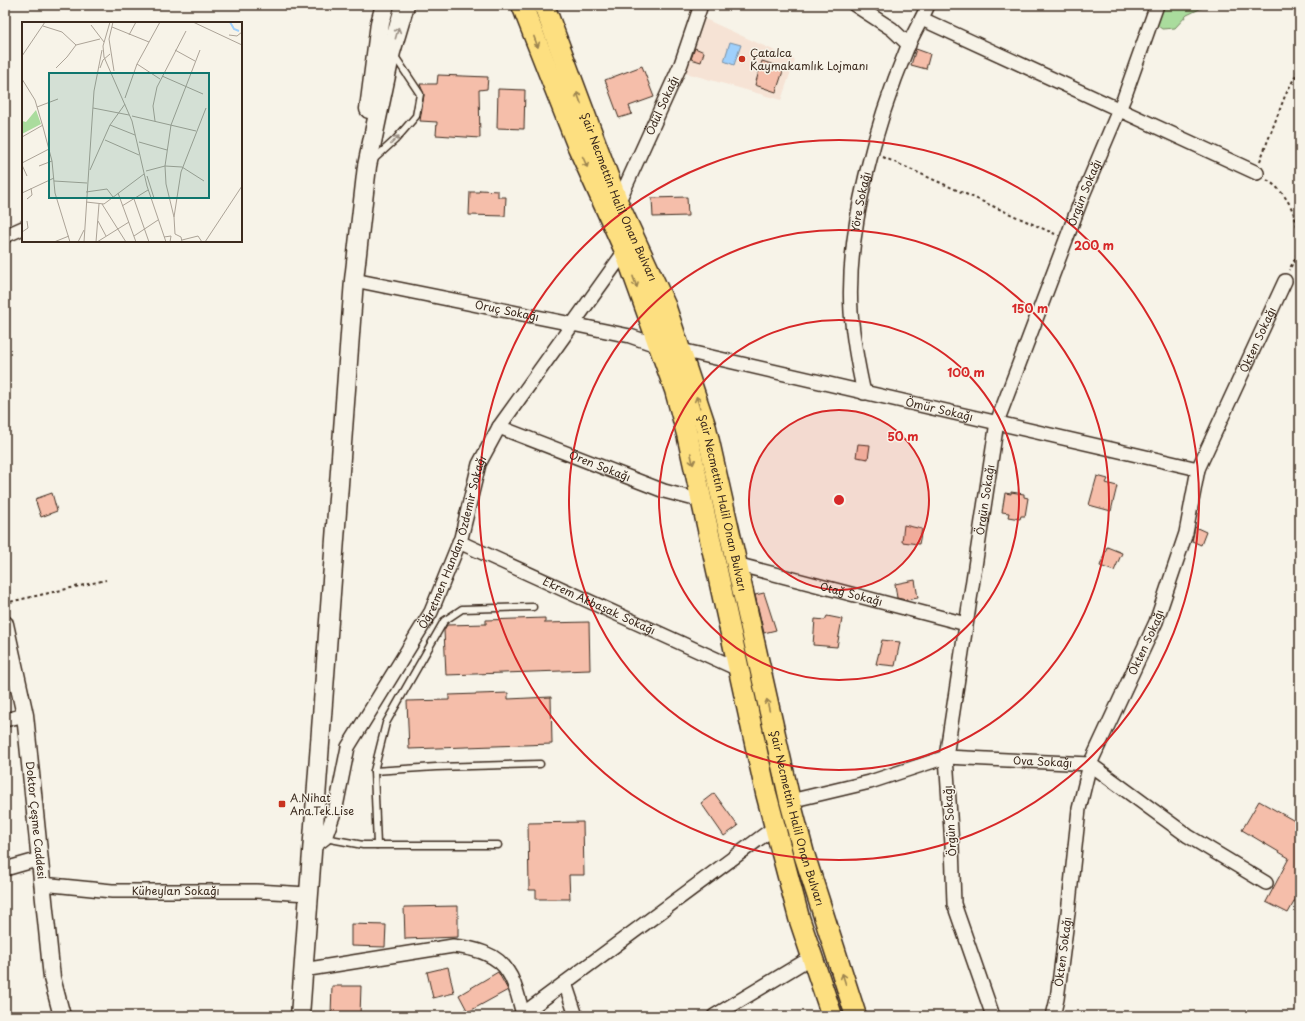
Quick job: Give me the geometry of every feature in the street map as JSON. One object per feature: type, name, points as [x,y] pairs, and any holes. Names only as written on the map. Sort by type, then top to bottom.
[{"type":"main road","points":[[367,166],[366,146],[373,76],[385,5]]},
{"type":"main road","points":[[300,1016],[308,894],[319,843],[354,280],[367,166],[391,52],[405,5]]},
{"type":"main road","name":"Şair Necmettin Halil Onan Bulvarı","points":[[522,5],[578,147],[624,251],[659,346],[687,434],[775,827],[799,918],[832,1016]]},
{"type":"main road","name":"Şair Necmettin Halil Onan Bulvarı","points":[[544,5],[618,203],[665,305],[706,428],[790,801],[804,854],[856,1016]]},
{"type":"street","name":"Ödül Sokağı","points":[[618,203],[681,64],[701,5]]},
{"type":"street","points":[[855,5],[892,29],[909,45]]},
{"type":"street","name":"Yöre Sokağı","points":[[864,393],[855,352],[851,311],[851,270],[862,199],[885,110],[909,45],[928,5]]},
{"type":"street","name":"Örgün Sokağı","points":[[993,1016],[954,904],[946,756],[997,422],[1067,239],[1119,110],[1157,5]]},
{"type":"street","points":[[922,19],[1257,173]]},
{"type":"street","points":[[5,236],[22,228]]},
{"type":"street","name":"Öğretmen Handan Özdemir Sokağı","points":[[319,843],[336,807],[348,747],[431,612],[459,542],[479,464],[498,427],[624,251]]},
{"type":"street","name":"Oruç Sokağı","points":[[354,280],[630,336],[659,346]]},
{"type":"street","name":"Ökten Sokağı","points":[[1053,1016],[1057,999],[1068,913],[1079,809],[1090,764],[1156,622],[1186,533],[1198,469],[1285,281]]},
{"type":"street","name":"Ömür Sokağı","points":[[681,350],[1198,469]]},
{"type":"street","name":"Ören Sokağı","points":[[498,427],[664,491],[702,501]]},
{"type":"street","name":"Ekrem Akbaşak Sokağı","points":[[459,542],[740,670]]},
{"type":"street","name":"Otağ Sokağı","points":[[736,564],[966,624]]},
{"type":"street","name":"Doktor Çeşme Caddesi","points":[[5,624],[25,715],[52,978],[62,1016]]},
{"type":"street","points":[[5,720],[25,715]]},
{"type":"street","name":"Ova Sokağı","points":[[790,801],[870,782],[946,756],[1090,764]]},
{"type":"street","points":[[1090,764],[1188,836],[1266,883]]},
{"type":"street","points":[[303,970],[453,946],[471,948],[494,957],[508,972],[522,1015],[775,827]]},
{"type":"street","points":[[5,869],[40,859]]},
{"type":"street","name":"Küheylan Sokağı","points":[[42,884],[112,891],[256,891],[308,894]]},
{"type":"street","points":[[714,1016],[812,957]]},
{"type":"street","points":[[565,983],[576,1016]]},
{"type":"lane","points":[[367,166],[395,140],[416,116],[420,94],[391,52]]},
{"type":"lane","points":[[377,845],[374,771],[386,723],[444,621],[462,609],[533,607]]},
{"type":"lane","points":[[374,771],[436,767],[540,764]]},
{"type":"lane","points":[[319,843],[363,845],[498,845]]},
{"type":"path","points":[[1285,281],[1298,251],[1297,228],[1289,201],[1278,187],[1257,173],[1269,136],[1285,96],[1300,67]]},
{"type":"path","points":[[873,153],[1067,239]]},
{"type":"path","points":[[5,602],[106,580]]},
{"type":"shaded area","name":"Çatalca Kaymakamlık Lojmanı","points":[[705,19],[795,60],[781,100],[686,73]]},
{"type":"green space","points":[[1162,5],[1208,5],[1187,15],[1175,28],[1162,29],[1154,23]]},
{"type":"water","points":[[730,42],[741,45],[734,65],[724,61]]},
{"type":"building","points":[[695,48],[704,52],[701,62],[691,59]]},
{"type":"building","points":[[916,49],[930,54],[926,69],[911,65]]},
{"type":"building","name":"Çatalca Kaymakamlık Lojmanı","points":[[762,61],[784,68],[776,92],[755,85]]},
{"type":"building","points":[[642,66],[654,97],[629,106],[632,114],[619,118],[605,80]]},
{"type":"building","points":[[438,75],[488,77],[487,89],[479,90],[480,138],[436,135],[437,122],[420,121],[424,95],[420,84],[437,84]]},
{"type":"building","points":[[498,89],[525,90],[524,129],[497,128]]},
{"type":"building","points":[[480,190],[498,191],[498,197],[506,197],[505,216],[469,215],[470,192],[479,192]]},
{"type":"building","points":[[687,197],[688,216],[653,217],[652,198]]},
{"type":"building","points":[[858,444],[870,445],[868,459],[856,457]]},
{"type":"building","points":[[1097,476],[1108,479],[1106,483],[1117,486],[1111,511],[1089,505]]},
{"type":"building","points":[[1011,492],[1024,494],[1024,497],[1028,498],[1025,516],[1021,516],[1020,519],[1008,517],[1009,513],[1002,512],[1005,493],[1011,494]]},
{"type":"building","points":[[52,493],[57,511],[41,517],[35,499]]},
{"type":"building","points":[[904,525],[922,529],[919,544],[902,542]]},
{"type":"building","points":[[1195,527],[1206,532],[1201,545],[1192,541]]},
{"type":"building","points":[[1107,547],[1122,553],[1114,571],[1100,566]]},
{"type":"building","points":[[915,580],[918,598],[906,600],[897,598],[895,584]]},
{"type":"building","points":[[764,593],[776,630],[764,633],[755,595]]},
{"type":"building","points":[[827,616],[842,619],[837,647],[813,645],[815,619],[825,620]]},
{"type":"building","points":[[545,618],[545,623],[589,622],[590,670],[446,675],[444,630],[447,625],[486,624],[486,620]]},
{"type":"building","points":[[882,640],[900,642],[895,666],[876,664]]},
{"type":"building","points":[[508,693],[508,699],[551,697],[552,744],[409,749],[407,701],[449,700],[449,695]]},
{"type":"building","points":[[714,793],[738,826],[724,836],[701,803]]},
{"type":"building","points":[[1259,801],[1300,824],[1300,891],[1288,913],[1266,902],[1289,858],[1242,830]]},
{"type":"building","points":[[583,822],[584,875],[569,875],[570,899],[536,899],[536,890],[529,890],[528,823]]},
{"type":"building","points":[[458,906],[458,937],[405,939],[404,907]]},
{"type":"building","points":[[351,924],[386,925],[385,947],[351,946]]},
{"type":"building","points":[[448,967],[454,993],[433,998],[427,972]]},
{"type":"building","points":[[498,972],[508,990],[468,1012],[459,995]]},
{"type":"building","points":[[332,986],[361,986],[360,1015],[331,1014]]},
{"type":"place","name":"Çatalca Kaymakamlık Lojmanı","points":[[742,59]]},
{"type":"place","name":"A.Nihat Ana.Tek.Lise","points":[[282,804]]}]
